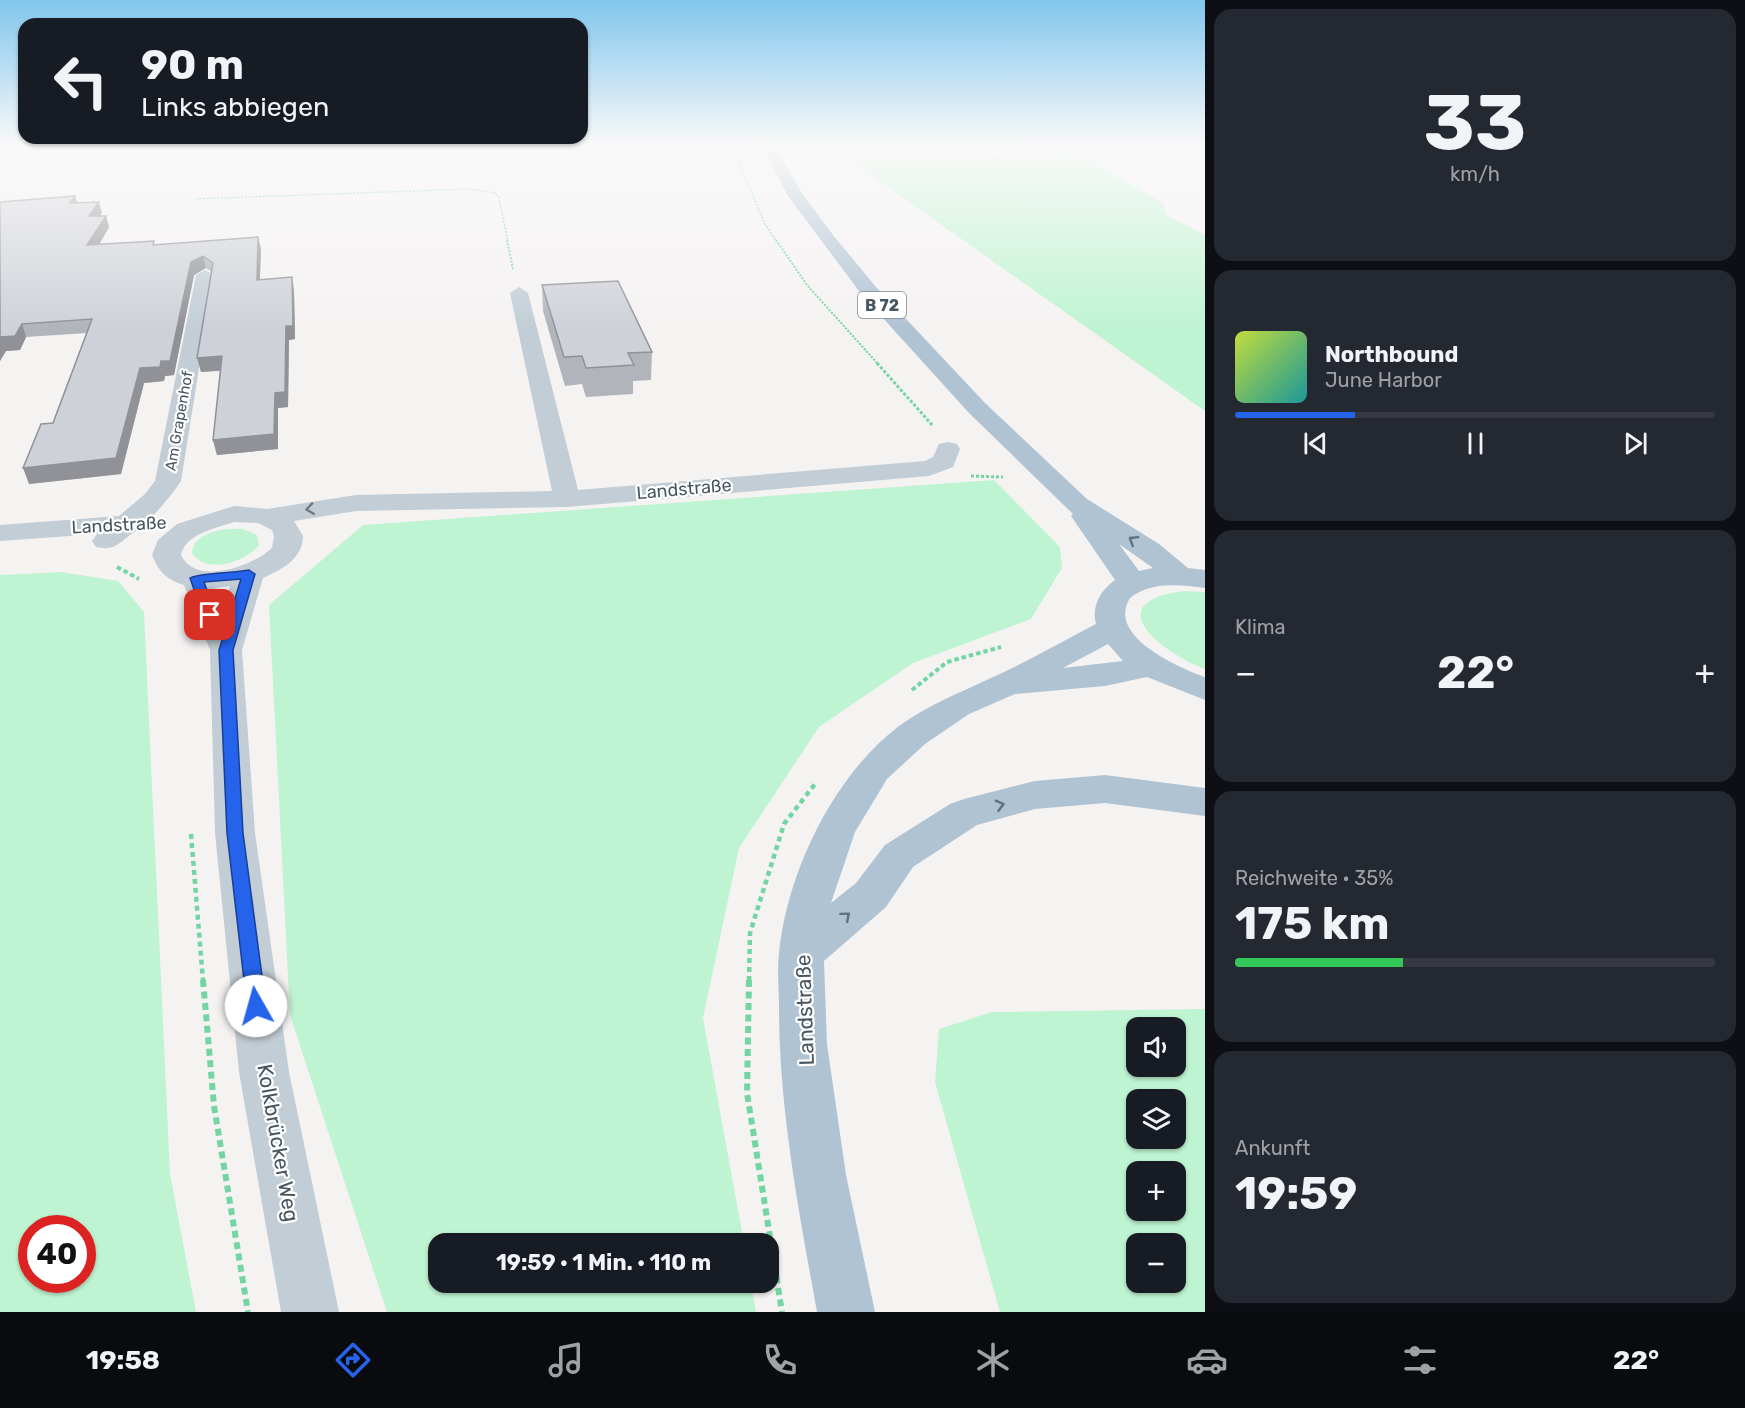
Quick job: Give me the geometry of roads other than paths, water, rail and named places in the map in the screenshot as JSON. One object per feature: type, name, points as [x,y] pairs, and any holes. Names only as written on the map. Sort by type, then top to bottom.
[{"type":"main road","name":"B 72","points":[[805,207],[869,291],[1004,437],[1077,505],[1192,578]]},
{"type":"main road","name":"B 72","points":[[1077,505],[1132,584]]},
{"type":"main road","points":[[1192,578],[1151,578],[1132,584],[1115,595],[1109,610],[1113,628],[1129,648],[1151,666],[1183,682],[1205,689]]},
{"type":"main road","name":"Landstraße","points":[[846,1312],[819,1175],[803,1044],[801,953],[810,903],[836,830],[874,770],[912,735],[957,706],[1004,686],[1113,628]]},
{"type":"main road","name":"Landstraße","points":[[1004,686],[1105,675],[1151,666]]},
{"type":"main road","points":[[801,953],[871,895],[899,856],[964,814],[1035,795],[1105,789],[1205,802]]},
{"type":"street","name":"Am Grapenhof","points":[[115,532],[155,500],[168,481],[205,275]]},
{"type":"street","points":[[519,293],[567,499]]},
{"type":"street","name":"Landstraße","points":[[0,532],[40,530],[115,532],[199,523],[234,514],[268,517],[356,503],[567,499],[929,468],[944,462],[948,449]]},
{"type":"street","name":"Landstraße","points":[[290,538],[410,503]]},
{"type":"street","points":[[199,523],[174,540],[168,550],[167,559],[172,567],[182,574],[196,578],[231,578],[249,574],[279,558],[287,548],[290,538],[288,529],[268,517]]},
{"type":"street","name":"Landstraße","points":[[115,532],[168,550]]},
{"type":"street","name":"Kolkbrücker Weg","points":[[249,574],[226,650],[235,833],[264,1072],[310,1312]]},
{"type":"street","name":"Kolkbrücker Weg","points":[[196,578],[226,650]]}]
